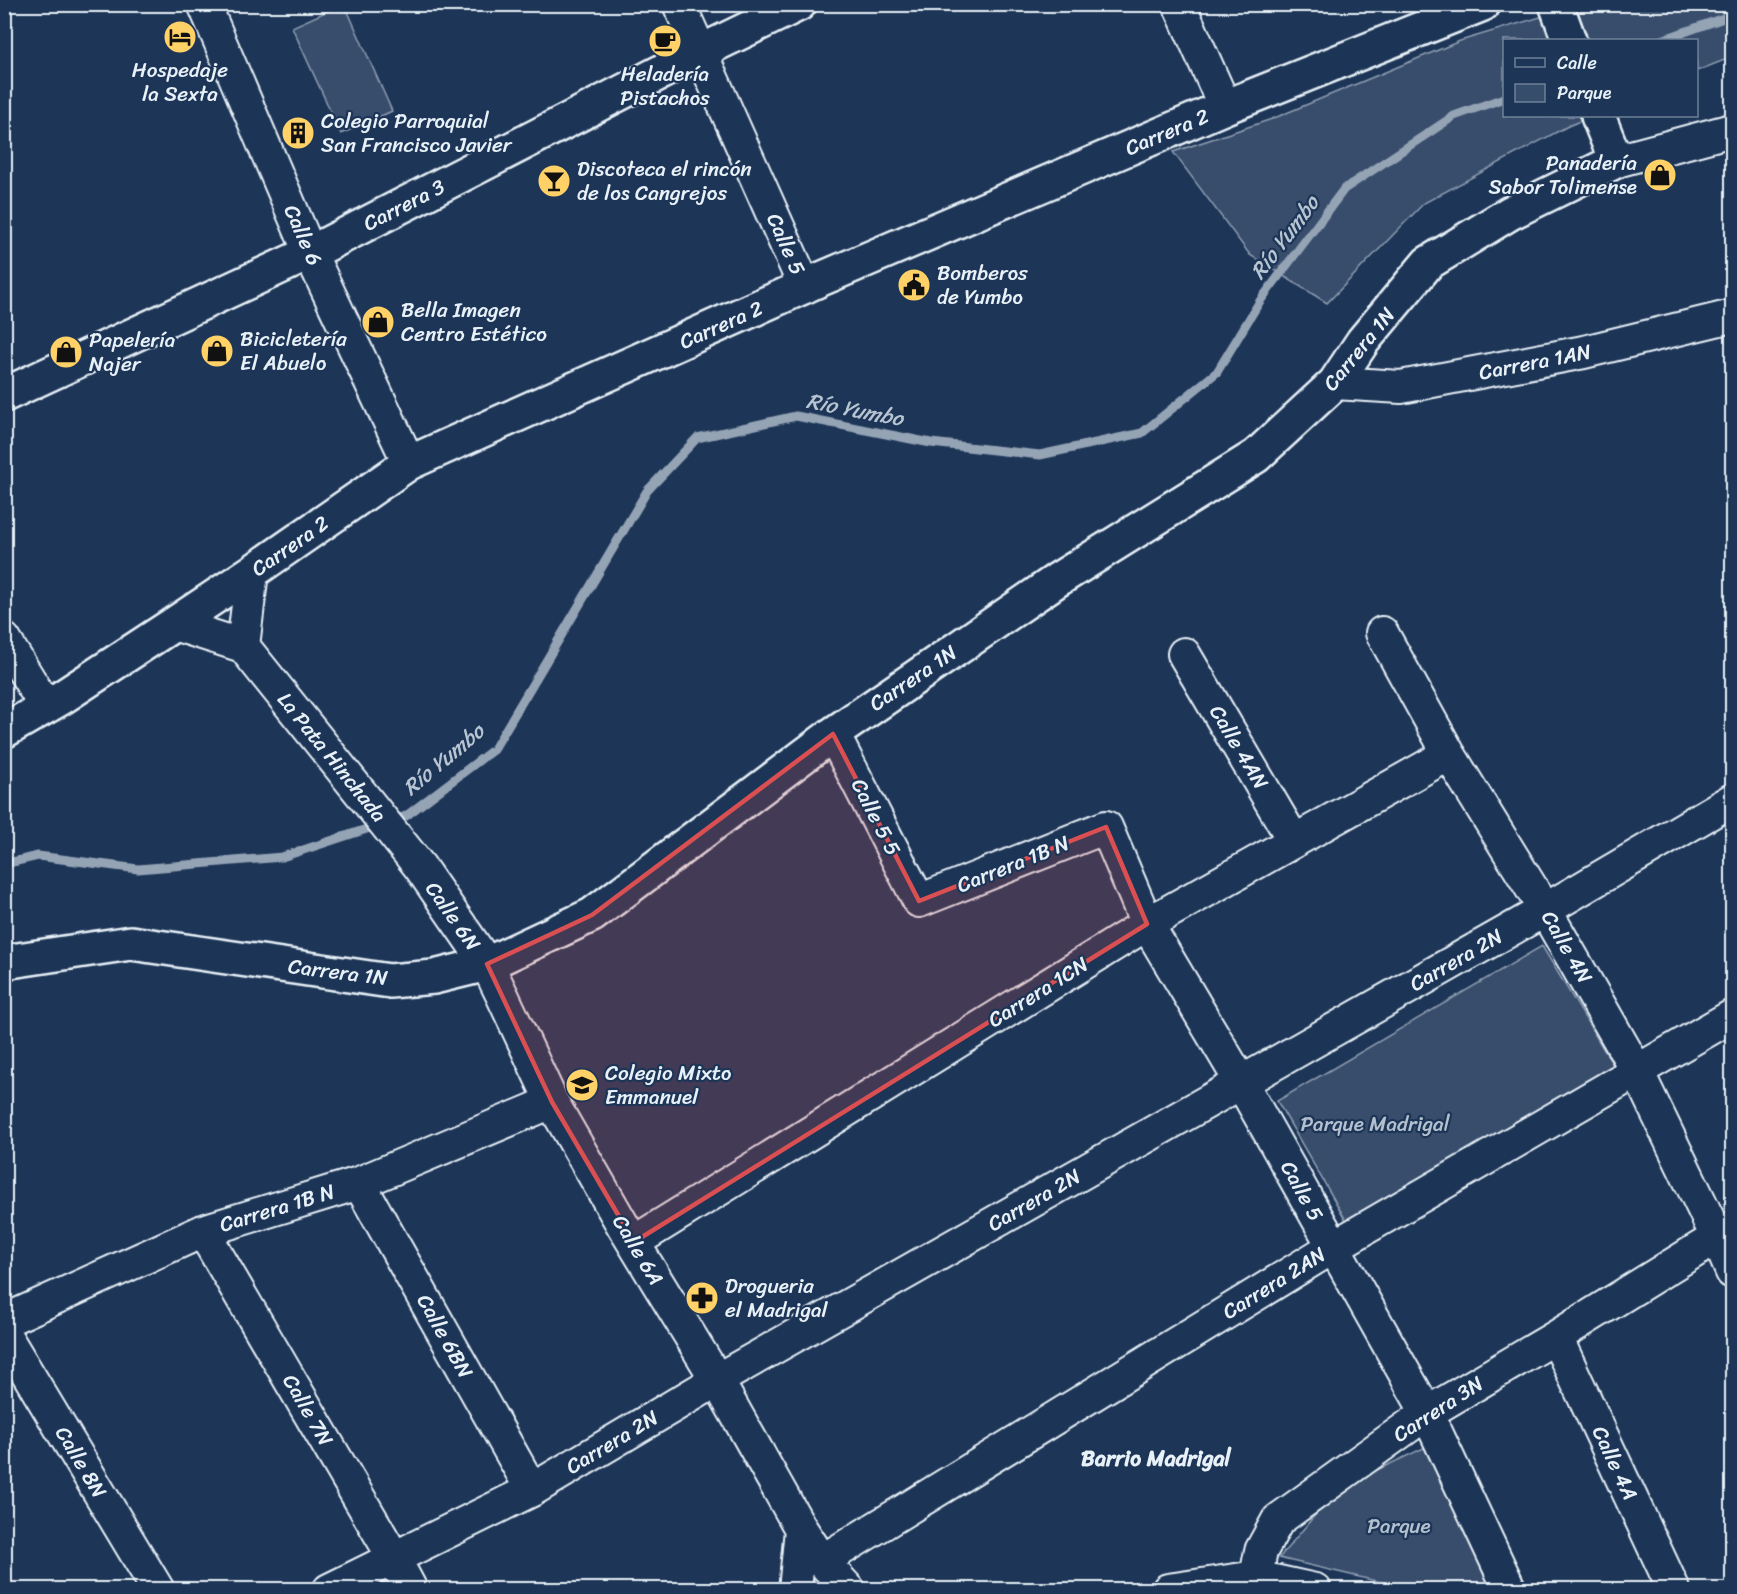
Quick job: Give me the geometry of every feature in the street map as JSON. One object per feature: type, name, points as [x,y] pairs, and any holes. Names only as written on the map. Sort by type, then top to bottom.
[{"type":"street","name":"Calle 6","points":[[204,4],[310,253],[409,463]]},
{"type":"street","name":"Calle 5","points":[[680,4],[805,287]]},
{"type":"street","name":"Carrera 3","points":[[4,395],[310,253],[700,52],[799,4]]},
{"type":"street","points":[[1179,4],[1225,107]]},
{"type":"street","name":"Carrera 2","points":[[4,731],[46,707],[174,624],[409,463],[805,287],[1225,107],[1483,4]]},
{"type":"street","points":[[1598,117],[1613,154]]},
{"type":"street","name":"Carrera 1N","points":[[4,962],[131,943],[390,981],[434,977],[487,964],[592,915],[832,734],[1057,580],[1256,456],[1335,383],[1363,341],[1428,263],[1613,154],[1732,130]]},
{"type":"street","name":"Carrera 1AN","points":[[1335,383],[1401,387],[1584,352],[1732,316]]},
{"type":"street","points":[[174,624],[243,646],[252,572]]},
{"type":"street","name":"Calle 4N","points":[[1382,633],[1449,754],[1545,910],[1637,1071],[1725,1232],[1732,1272]]},
{"type":"street","points":[[4,639],[46,707]]},
{"type":"street","name":"La Pata Hinchada","points":[[243,646],[420,867]]},
{"type":"street","name":"Calle 4AN","points":[[1184,654],[1294,841]]},
{"type":"street","name":"Calle 5 5","points":[[832,734],[919,901]]},
{"type":"street","name":"Carrera 1CN","points":[[634,1242],[1148,924],[1449,754]]},
{"type":"street","name":"Carrera 2N","points":[[329,1590],[532,1490],[717,1380],[1545,910],[1732,800]]},
{"type":"street","name":"Calle 5","points":[[1106,827],[1148,924],[1241,1082],[1426,1413],[1510,1590]]},
{"type":"street","name":"Carrera 1B N","points":[[919,901],[1106,827]]},
{"type":"street","name":"Calle 6N","points":[[420,867],[487,964]]},
{"type":"street","name":"Calle 6A","points":[[487,964],[552,1102],[717,1380],[801,1529],[822,1561],[849,1590]]},
{"type":"street","name":"Carrera 2AN","points":[[822,1561],[1333,1247],[1732,1016]]},
{"type":"street","name":"Carrera 1B N","points":[[4,1321],[203,1231],[359,1182],[552,1102]]},
{"type":"street","name":"Calle 6BN","points":[[359,1182],[532,1490]]},
{"type":"street","name":"Calle 7N","points":[[203,1231],[411,1590]]},
{"type":"street","name":"Carrera 3N","points":[[1256,1583],[1261,1551],[1278,1520],[1426,1413],[1556,1337],[1725,1232]]},
{"type":"street","name":"Calle 8N","points":[[4,1334],[158,1590]]},
{"type":"street","name":"Calle 4A","points":[[1556,1337],[1674,1590]]},
{"type":"street","points":[[795,1590],[801,1529]]},
{"type":"street","points":[[1168,1590],[1256,1583],[1315,1590]]},
{"type":"highlighted area","points":[[833,734],[919,901],[1106,827],[1147,924],[634,1242],[552,1102],[487,964],[592,915]]},
{"type":"green space","points":[[345,5],[392,111],[341,134],[292,27]]},
{"type":"green space","points":[[1581,5],[1732,5],[1732,57],[1698,71],[1698,39],[1503,39],[1503,117],[1590,117],[1568,126],[1424,203],[1327,303],[1250,255],[1173,152],[1272,119],[1460,41]]},
{"type":"green space","name":"Parque Madrigal","points":[[1542,946],[1613,1065],[1347,1222],[1277,1101]]},
{"type":"green space","name":"Parque","points":[[1430,1445],[1495,1589],[1410,1589],[1279,1558],[1337,1489]]},
{"type":"waterway","name":"Río Yumbo","points":[[1665,39],[1732,15]]},
{"type":"waterway","name":"Río Yumbo","points":[[4,864],[38,856],[138,869],[282,857],[406,816],[494,749],[647,491],[697,438],[796,416],[931,443],[1040,455],[1142,433],[1217,372],[1260,301],[1344,189],[1454,116],[1503,98]]},
{"type":"place","name":"Hospedaje la Sexta","points":[[180,37]]},
{"type":"place","name":"Heladería Pistachos","points":[[665,41]]},
{"type":"place","name":"Colegio Parroquial San Francisco Javier","points":[[298,133]]},
{"type":"place","name":"Panadería Sabor Tolimense","points":[[1660,175]]},
{"type":"place","name":"Discoteca el rincón de los Cangrejos","points":[[554,181]]},
{"type":"place","name":"Bomberos de Yumbo","points":[[914,285]]},
{"type":"place","name":"Bella Imagen Centro Estético","points":[[378,322]]},
{"type":"place","name":"Bicicletería El Abuelo","points":[[217,351]]},
{"type":"place","name":"Papelería Najer","points":[[66,352]]},
{"type":"place","name":"Colegio Mixto Emmanuel","points":[[582,1085]]},
{"type":"place","name":"Drogueria el Madrigal","points":[[702,1298]]},
{"type":"district","name":"Barrio Madrigal","points":[[1156,1458]]}]
